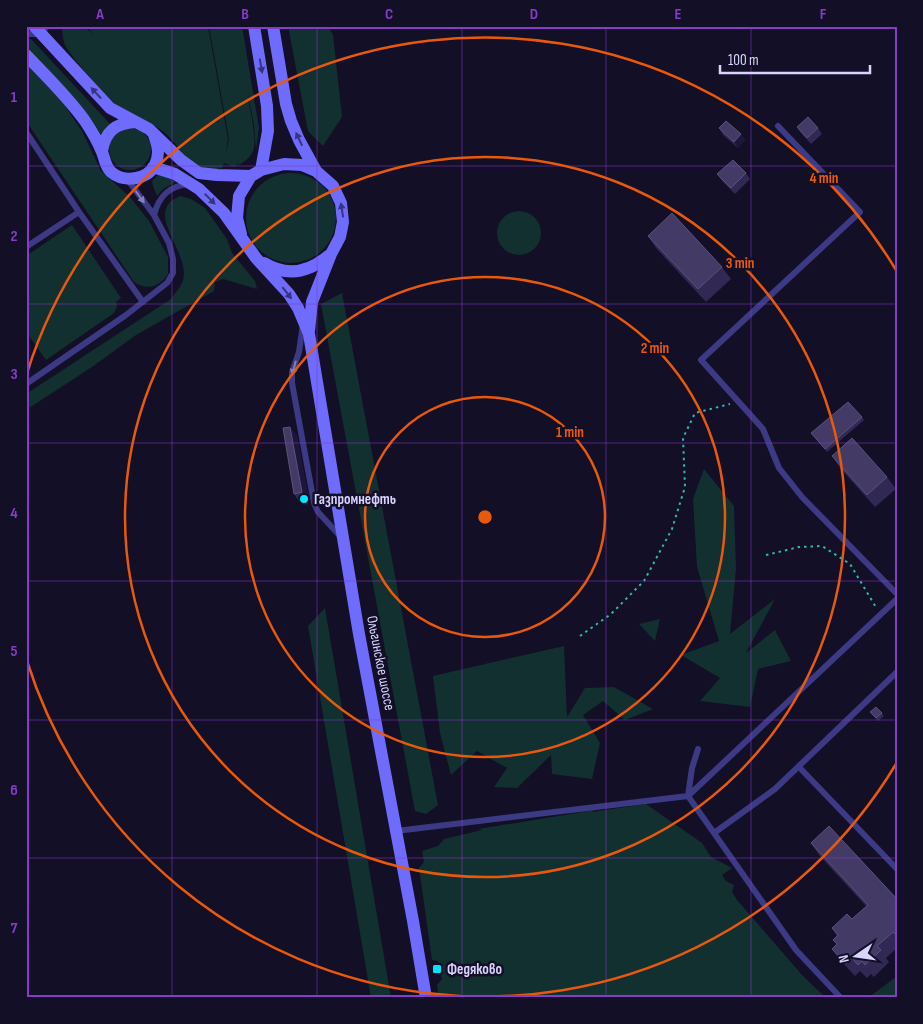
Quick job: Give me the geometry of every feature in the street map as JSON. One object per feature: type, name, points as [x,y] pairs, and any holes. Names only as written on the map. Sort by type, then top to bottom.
[{"type":"main road","points":[[244,243],[237,218],[239,196],[256,173],[268,130],[267,106],[254,26]]},
{"type":"main road","points":[[273,26],[286,104],[291,121],[316,171],[333,186],[341,203],[344,222],[340,237],[331,254],[312,302],[309,334]]},
{"type":"main road","points":[[41,29],[110,108],[142,124],[180,160],[200,173],[216,175],[256,173],[284,164],[302,166],[316,171]]},
{"type":"main road","points":[[26,55],[85,121],[102,151],[107,168],[118,176],[127,179],[142,177],[154,167],[158,157],[158,146],[154,135]]},
{"type":"main road","points":[[102,151],[103,142],[115,126],[125,122],[135,122]]},
{"type":"main road","points":[[154,167],[175,174],[199,189],[224,213],[244,243],[298,308],[309,334]]},
{"type":"main road","points":[[256,258],[273,269],[287,272],[316,266],[331,254]]},
{"type":"main road","name":"Ольгинское шоссе","points":[[309,334],[343,539],[426,998]]},
{"type":"lane","points":[[26,34],[41,29]]},
{"type":"lane","points":[[778,126],[860,212],[701,360],[763,429],[779,468],[802,497],[897,594]]},
{"type":"lane","points":[[26,132],[79,212],[143,302]]},
{"type":"lane","points":[[26,384],[143,302],[167,283],[173,273],[170,243],[154,215],[127,179]]},
{"type":"lane","points":[[154,215],[157,202],[167,192],[179,185],[191,184]]},
{"type":"lane","points":[[26,247],[79,212]]},
{"type":"lane","points":[[303,321],[299,352],[292,372],[292,382],[312,494],[318,512],[343,539]]},
{"type":"lane","points":[[396,831],[688,796],[897,599]]},
{"type":"lane","points":[[714,833],[775,789],[897,672]]},
{"type":"lane","points":[[698,749],[692,768],[688,796],[796,950],[841,998]]},
{"type":"lane","points":[[798,767],[897,869]]},
{"type":"path","points":[[580,636],[611,614],[644,581],[672,529],[685,487],[683,438],[696,413],[739,401]]},
{"type":"path","points":[[766,556],[799,547],[822,546],[850,564],[880,614]]},
{"type":"green space","points":[[62,26],[83,26],[95,35],[85,26],[208,26],[228,139],[225,156],[229,139],[209,26],[242,26],[259,128],[256,150],[254,125],[248,95],[254,139],[253,151],[250,156],[236,167],[239,162],[234,167],[224,163],[222,168],[211,170],[195,166],[160,129],[121,109],[109,98],[68,50],[62,33]]},
{"type":"green space","points":[[288,26],[328,26],[333,35],[342,117],[323,146],[308,131]]},
{"type":"green space","points":[[26,39],[31,39],[112,126],[99,139],[78,108],[26,49]]},
{"type":"green space","points":[[26,61],[61,99],[82,131],[101,171],[130,197],[149,221],[168,257],[168,274],[157,285],[149,287],[134,282],[26,121]]},
{"type":"green space","points":[[134,128],[142,131],[148,137],[151,149],[148,161],[142,167],[126,170],[118,167],[112,161],[109,145],[112,137],[118,131]]},
{"type":"green space","points":[[291,173],[308,177],[323,186],[332,201],[336,218],[332,235],[323,250],[308,259],[291,263],[274,259],[259,250],[250,235],[246,218],[250,201],[259,186],[274,177]]},
{"type":"green space","points":[[158,175],[169,177],[176,182],[163,189],[157,196],[152,181]]},
{"type":"green space","points":[[180,196],[191,199],[205,208],[227,239],[232,253],[255,281],[257,289],[223,279],[215,282],[214,291],[136,335],[92,367],[26,410],[26,394],[171,299],[182,283],[184,273],[182,262],[165,219],[166,210],[170,202]]},
{"type":"green space","points":[[519,211],[531,215],[537,221],[541,233],[537,245],[531,251],[519,255],[507,251],[501,245],[497,233],[501,221],[507,215]]},
{"type":"green space","points":[[72,225],[121,298],[116,302],[117,307],[114,313],[46,360],[26,332],[26,256]]},
{"type":"green space","points":[[342,293],[438,805],[426,814],[415,811],[321,304]]},
{"type":"green space","points":[[704,469],[734,506],[736,569],[730,634],[775,599],[746,653],[775,630],[791,661],[758,669],[750,707],[700,701],[720,678],[681,655],[719,641],[697,567],[693,499]]},
{"type":"green space","points":[[325,608],[391,998],[371,998],[308,626]]},
{"type":"green space","points":[[660,619],[655,641],[639,624]]},
{"type":"green space","points":[[564,646],[567,717],[585,688],[614,687],[653,709],[625,720],[603,701],[583,715],[600,743],[592,779],[552,774],[551,755],[517,788],[494,787],[507,768],[477,751],[451,775],[440,733],[433,676]]},
{"type":"green space","points":[[646,804],[702,843],[711,857],[732,868],[722,875],[726,881],[734,885],[732,892],[737,900],[803,976],[826,998],[439,998],[437,985],[442,979],[438,961],[432,960],[419,868],[424,862],[422,851],[438,846],[444,839],[482,830],[478,829],[595,810],[592,812]]},
{"type":"green space","points":[[897,976],[897,998],[868,998]]},
{"type":"building","points":[[808,117],[818,128],[807,138],[797,127]]},
{"type":"building","points":[[726,121],[741,134],[734,142],[719,128]]},
{"type":"building","points":[[733,160],[746,173],[731,188],[717,174]]},
{"type":"building","points":[[672,213],[722,267],[698,289],[648,236]]},
{"type":"building","points":[[848,402],[862,417],[825,449],[811,433]]},
{"type":"building","points":[[290,427],[302,492],[294,494],[283,428]]},
{"type":"building","points":[[852,438],[887,477],[867,495],[832,456]]},
{"type":"building","points":[[876,707],[882,713],[876,718],[870,712]]},
{"type":"building","points":[[829,826],[897,899],[897,936],[893,932],[877,946],[881,950],[865,965],[862,961],[858,965],[852,958],[846,964],[832,949],[837,944],[833,940],[838,935],[832,928],[847,914],[852,919],[868,905],[811,843]]},
{"type":"place","name":"Газпромнефть","points":[[304,499]]},
{"type":"place","name":"Федяково","points":[[437,969]]}]
